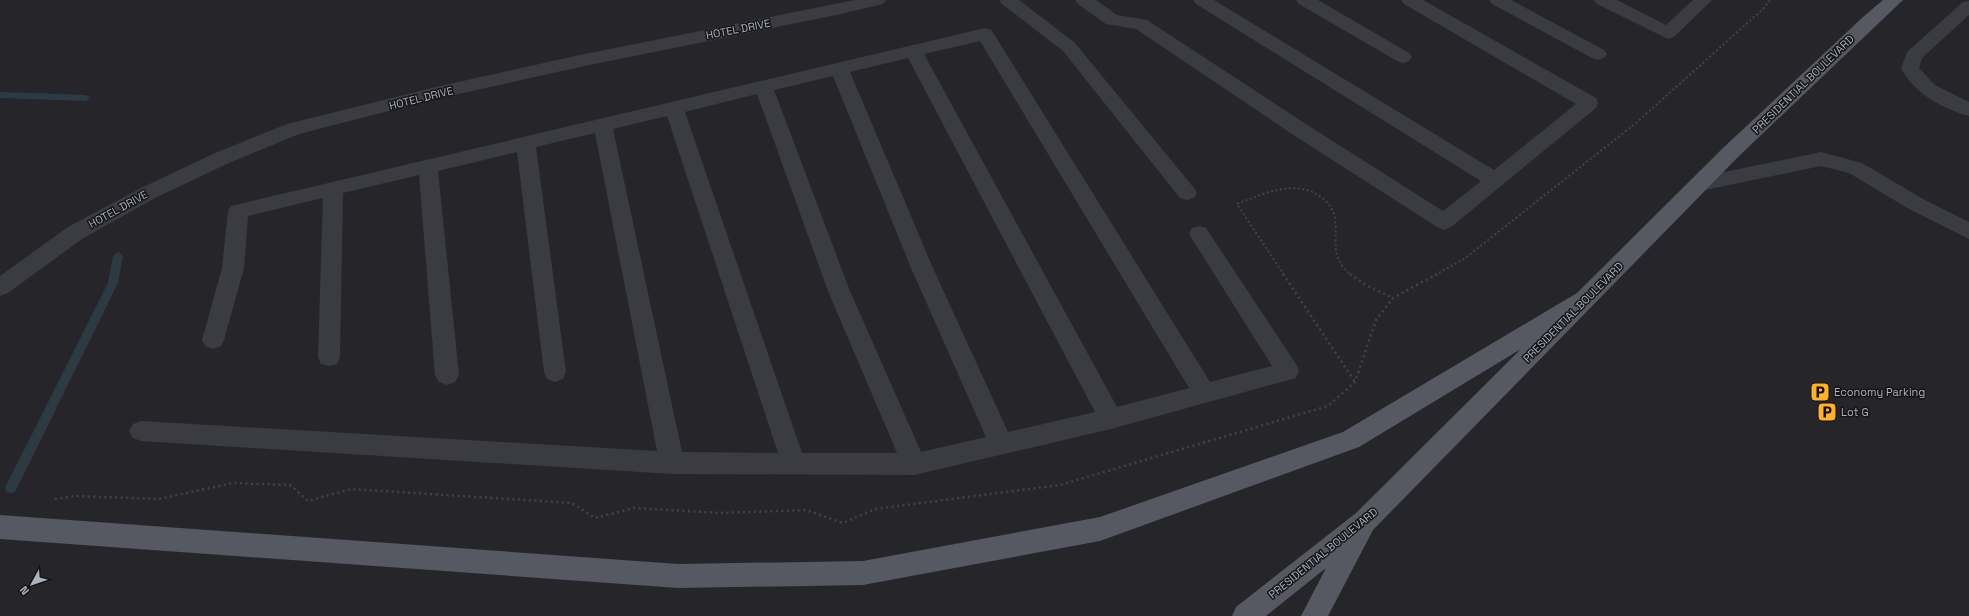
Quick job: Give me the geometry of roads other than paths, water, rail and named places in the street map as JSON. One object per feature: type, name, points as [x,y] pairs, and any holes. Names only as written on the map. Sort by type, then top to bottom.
[{"type":"main road","name":"PRESIDENTIAL BOULEVARD","points":[[1245,616],[1365,521],[1700,184],[1869,21],[1894,0]]},
{"type":"main road","points":[[0,527],[678,576],[863,573],[1100,528],[1352,440],[1590,296]]},
{"type":"main road","points":[[1314,616],[1365,521]]},
{"type":"street","name":"HOTEL DRIVE","points":[[0,287],[75,234],[148,193],[222,158],[294,129],[436,93],[575,62],[841,9],[877,0]]},
{"type":"street","points":[[1008,0],[1069,47],[1187,193]]},
{"type":"street","points":[[1084,0],[1112,20],[1141,24],[1308,135],[1444,222],[1589,103],[1410,0]]},
{"type":"street","points":[[1202,0],[1495,180]]},
{"type":"street","points":[[1305,0],[1403,57]]},
{"type":"street","points":[[1498,0],[1598,54]]},
{"type":"street","points":[[1603,0],[1668,33],[1701,0]]},
{"type":"street","points":[[1969,6],[1913,56],[1910,69],[1920,84],[1942,98],[1969,109]]},
{"type":"street","points":[[213,340],[233,268],[238,211],[984,34],[1205,394]]},
{"type":"street","points":[[913,51],[1111,418]]},
{"type":"street","points":[[839,69],[922,268],[1002,444]]},
{"type":"street","points":[[764,87],[839,292],[914,464]]},
{"type":"street","points":[[674,108],[794,464]]},
{"type":"street","points":[[603,125],[672,462]]},
{"type":"street","points":[[526,143],[555,372]]},
{"type":"street","points":[[1700,184],[1821,159],[1855,168],[1916,204],[1969,231]]},
{"type":"street","points":[[428,166],[447,375]]},
{"type":"street","points":[[329,357],[333,189]]},
{"type":"street","points":[[141,432],[672,462],[914,464],[1111,418],[1288,371],[1199,234]]},
{"type":"waterway","points":[[0,95],[86,98]]},
{"type":"waterway","points":[[11,488],[113,283],[118,256]]},
{"type":"place","name":"Economy Parking","points":[[1820,392]]},
{"type":"place","name":"Lot G","points":[[1827,412]]}]
